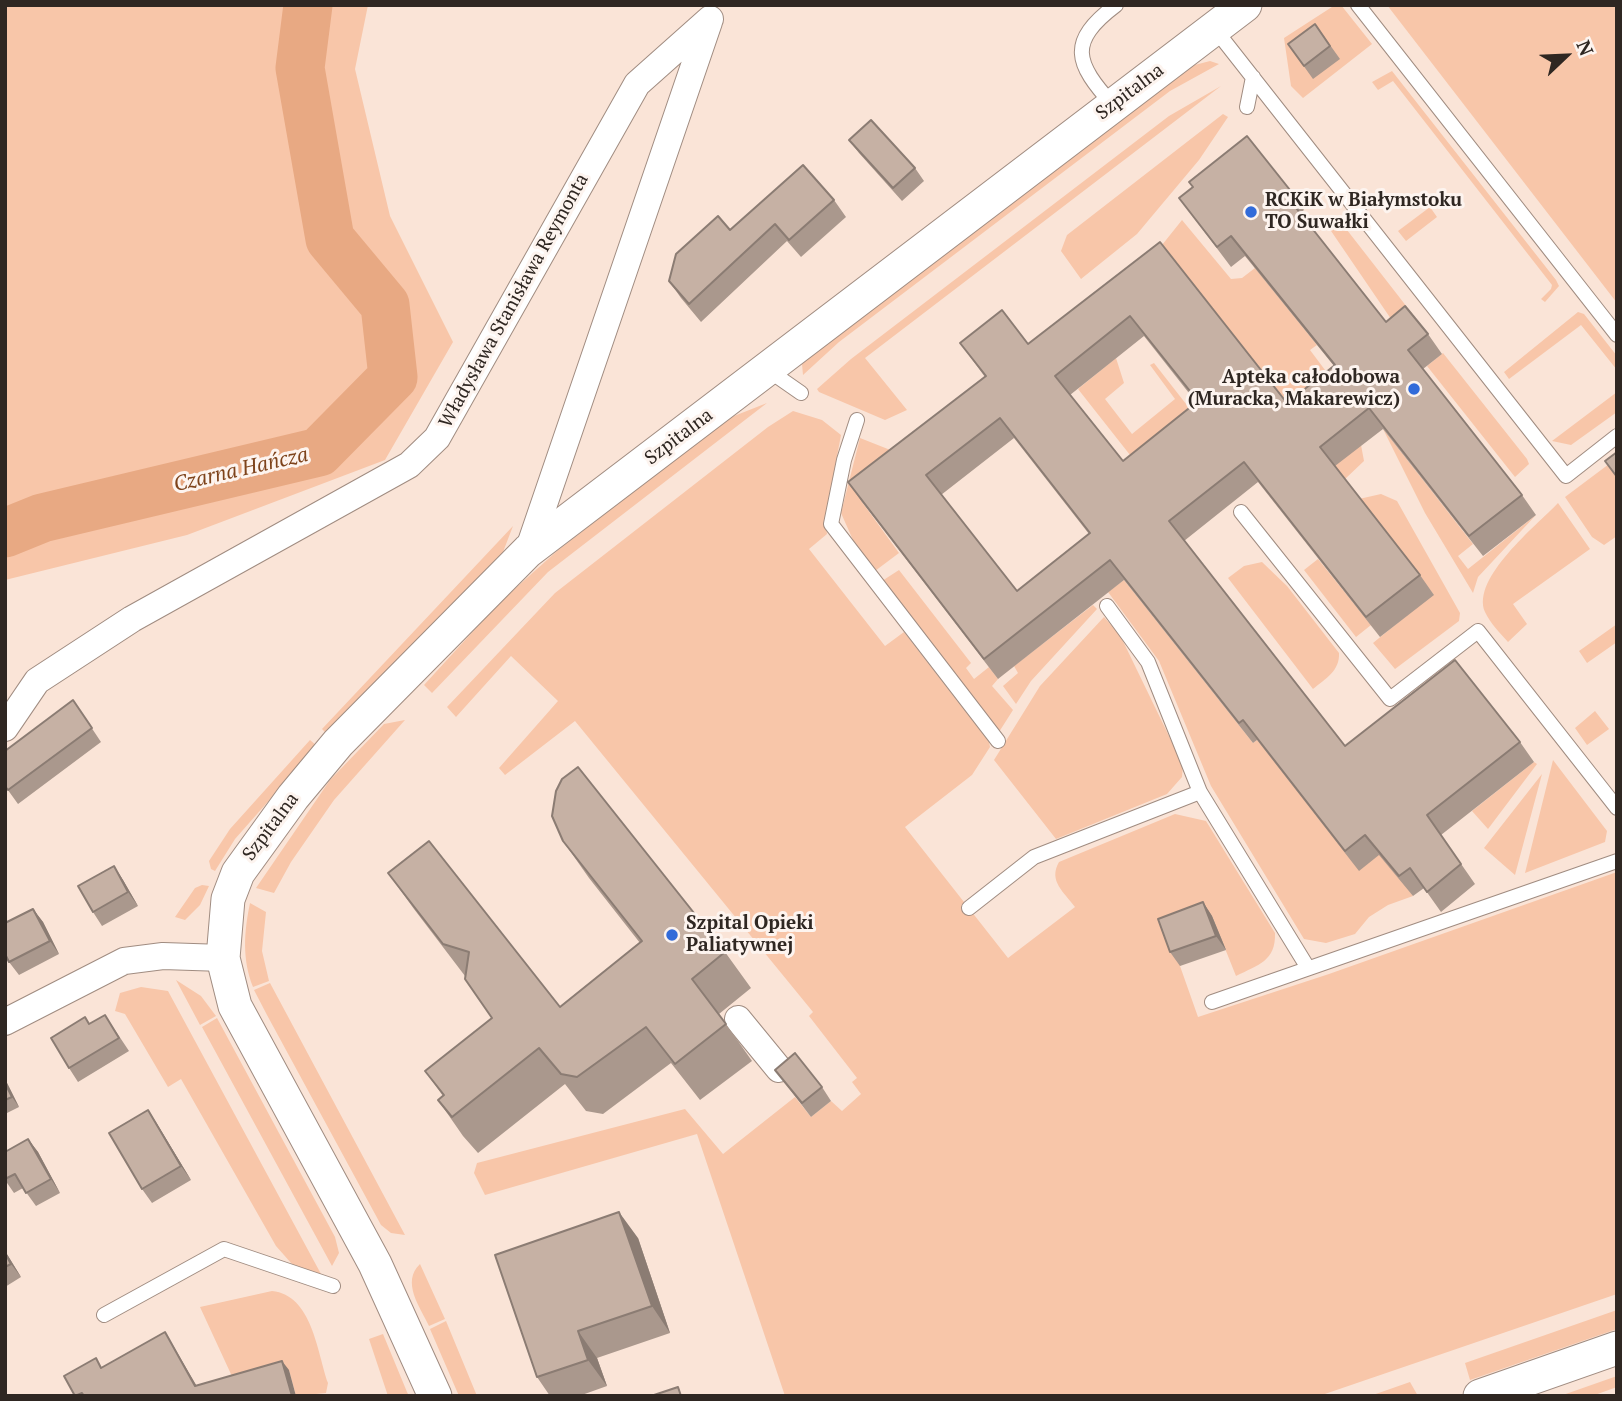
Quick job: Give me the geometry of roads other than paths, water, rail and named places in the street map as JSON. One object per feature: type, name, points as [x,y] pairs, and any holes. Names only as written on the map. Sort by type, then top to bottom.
[{"type":"street","name":"Szpitalna","points":[[435,1396],[375,1264],[235,1006],[223,958],[228,899],[238,873],[256,845],[338,743],[528,551],[1245,5]]},
{"type":"street","name":"Władysława Stanisława Reymonta","points":[[528,551],[714,12]]},
{"type":"street","name":"Władysława Stanisława Reymonta","points":[[5,728],[37,681],[132,618],[409,465],[437,438],[637,84],[714,12]]},
{"type":"street","points":[[5,1022],[124,961],[163,956],[223,958]]},
{"type":"street","points":[[738,1019],[779,1069]]},
{"type":"street","points":[[1480,1396],[1617,1348]]},
{"type":"lane","points":[[1113,105],[1088,77],[1080,54],[1091,24],[1116,5]]},
{"type":"lane","points":[[1357,5],[1617,335]]},
{"type":"lane","points":[[1214,28],[1566,476],[1617,436]]},
{"type":"lane","points":[[1247,107],[1252,77]]},
{"type":"lane","points":[[768,370],[801,393]]},
{"type":"lane","points":[[857,420],[844,460],[831,524],[998,741]]},
{"type":"lane","points":[[1241,512],[1390,699],[1478,631],[1617,808]]},
{"type":"lane","points":[[1107,606],[1148,662],[1200,792],[1308,968]]},
{"type":"lane","points":[[970,908],[1034,857],[1200,792]]},
{"type":"lane","points":[[1212,1002],[1617,861]]},
{"type":"lane","points":[[104,1315],[224,1249],[333,1286]]},
{"type":"waterway","name":"Czarna Hańcza","points":[[5,533],[42,518],[319,452],[393,377],[385,305],[330,239],[300,68],[308,5]]},
{"type":"place","name":"RCKiK w Białymstoku TO Suwałki","points":[[1251,212]]},
{"type":"place","name":"Apteka całodobowa (Muracka, Makarewicz)","points":[[1414,389]]},
{"type":"place","name":"Szpital Opieki Paliatywnej","points":[[672,935]]}]
